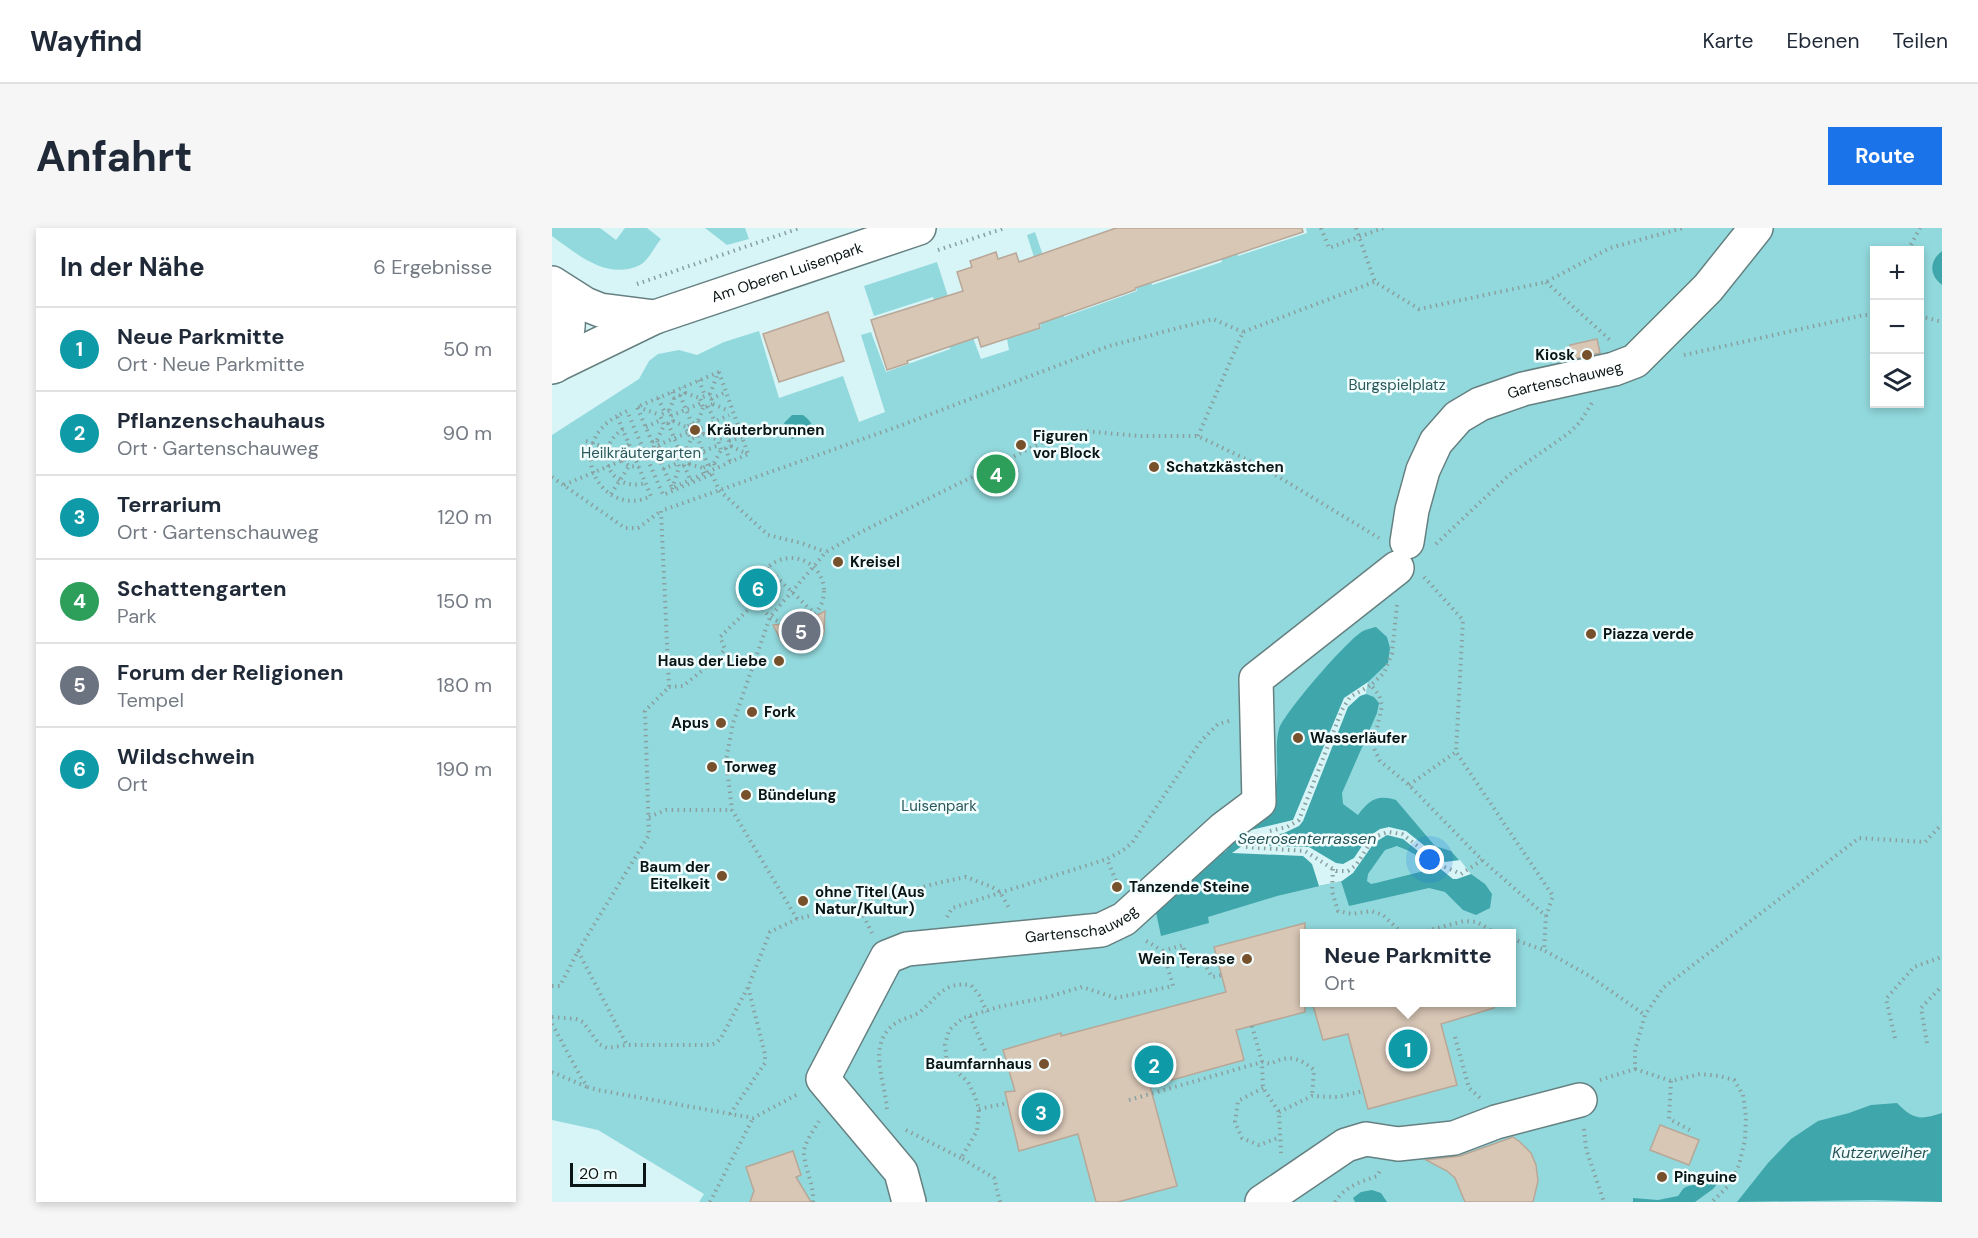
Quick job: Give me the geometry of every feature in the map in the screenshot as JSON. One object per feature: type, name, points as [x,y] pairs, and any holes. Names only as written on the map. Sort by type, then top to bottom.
[{"type":"street","name":"Am Oberen Luisenpark","points":[[554,366],[655,317],[919,228]]},
{"type":"street","name":"Gartenschauweg","points":[[830,1086],[887,957],[907,949],[1101,930],[1127,916],[1223,830],[1259,802],[1259,758],[1255,712],[1256,679],[1405,557],[1412,510],[1423,470],[1436,442],[1458,417],[1480,404],[1523,389],[1614,369],[1635,361],[1708,288],[1756,228]]},
{"type":"street","name":"Am Oberen Luisenpark","points":[[558,287],[585,304],[600,310],[655,317]]},
{"type":"street","points":[[554,366],[567,340],[570,314],[558,287]]},
{"type":"street","points":[[830,1086],[901,1172],[909,1202]]},
{"type":"street","points":[[1272,1196],[1346,1145],[1365,1139],[1398,1144],[1454,1138],[1497,1122],[1580,1100]]},
{"type":"path","points":[[630,286],[800,228]]},
{"type":"path","points":[[1321,228],[1329,248],[1383,228]]},
{"type":"path","points":[[1356,228],[1375,282],[1419,309],[1546,282],[1610,248],[1683,228]]},
{"type":"path","points":[[1910,246],[1920,228]]},
{"type":"path","points":[[552,477],[625,528],[638,528],[662,511],[902,425],[1110,346],[1213,319],[1243,332],[1375,282]]},
{"type":"path","points":[[1546,282],[1592,325]]},
{"type":"path","points":[[1680,355],[1870,315]]},
{"type":"path","points":[[1924,317],[1942,322]]},
{"type":"path","points":[[1198,436],[1243,332]]},
{"type":"path","points":[[1405,557],[1436,544],[1509,475],[1569,433],[1580,422],[1614,369]]},
{"type":"path","points":[[637,407],[719,372]]},
{"type":"path","points":[[719,372],[731,418],[742,437],[748,454]]},
{"type":"path","points":[[719,372],[698,421],[700,428],[703,434],[748,454]]},
{"type":"path","points":[[699,380],[705,401],[730,462]]},
{"type":"path","points":[[683,387],[685,393]]},
{"type":"path","points":[[656,446],[674,398],[672,392]]},
{"type":"path","points":[[646,427],[726,392]]},
{"type":"path","points":[[674,398],[685,393],[729,409]]},
{"type":"path","points":[[680,395],[692,424]]},
{"type":"path","points":[[658,398],[690,479]]},
{"type":"path","points":[[637,407],[686,427],[691,439]]},
{"type":"path","points":[[637,407],[656,446],[672,489]]},
{"type":"path","points":[[617,416],[651,496],[631,500],[611,494],[593,474],[590,458],[591,443],[603,424],[617,416],[627,411],[663,495],[704,470]]},
{"type":"path","points":[[700,428],[714,421],[731,418]]},
{"type":"path","points":[[672,489],[710,470],[715,465],[731,418]]},
{"type":"path","points":[[686,427],[698,421]]},
{"type":"path","points":[[623,429],[611,439],[607,448],[609,467],[620,480],[634,485],[645,483]]},
{"type":"path","points":[[564,485],[688,432]]},
{"type":"path","points":[[797,920],[732,810],[726,760],[733,723],[770,617],[791,591],[826,552],[861,532],[1051,438],[1084,432],[1140,436],[1198,436],[1264,468],[1405,557],[1463,620],[1456,752],[1553,896],[1546,916],[1544,950]]},
{"type":"path","points":[[672,489],[683,465],[682,456],[691,439],[703,434]]},
{"type":"path","points":[[697,436],[719,490],[768,535],[826,552]]},
{"type":"path","points":[[656,446],[682,456],[703,452],[742,437]]},
{"type":"path","points":[[586,441],[622,453]]},
{"type":"path","points":[[629,444],[622,453],[623,460],[629,466],[639,467]]},
{"type":"path","points":[[715,465],[730,462],[748,454]]},
{"type":"path","points":[[663,469],[683,465],[710,470]]},
{"type":"path","points":[[611,494],[629,466]]},
{"type":"path","points":[[662,511],[669,687]]},
{"type":"path","points":[[1266,832],[1287,827],[1299,820],[1341,711],[1350,698],[1384,673],[1392,653],[1405,557]]},
{"type":"path","points":[[787,558],[797,559],[813,567],[822,578],[825,589],[824,599],[812,618],[796,624],[778,622],[770,617],[763,609],[758,588],[767,568],[787,558]]},
{"type":"path","points":[[767,568],[815,614]]},
{"type":"path","points":[[552,987],[560,986],[578,951],[649,836],[645,711],[669,687],[683,686],[719,657],[725,649],[720,637],[759,599]]},
{"type":"path","points":[[1369,686],[1379,695],[1382,706],[1373,746],[1380,761],[1409,785],[1482,860],[1546,916]]},
{"type":"path","points":[[939,945],[939,933],[951,908],[1107,859],[1122,851],[1132,843],[1202,741],[1218,724],[1255,712]]},
{"type":"path","points":[[1409,785],[1456,752]]},
{"type":"path","points":[[649,817],[666,810],[732,810]]},
{"type":"path","points":[[1635,1069],[1635,1050],[1645,1016],[1663,988],[1859,838],[1925,842],[1942,824]]},
{"type":"path","points":[[1244,847],[1305,851],[1333,869],[1348,871],[1356,865],[1374,837],[1388,832],[1402,834],[1445,867],[1461,874],[1482,860]]},
{"type":"path","points":[[962,1158],[977,1131],[979,1109],[968,1082],[947,1063],[945,1045],[949,1030],[963,1018],[998,1007],[1048,998],[1082,987],[1116,998],[1173,986],[1163,951],[1138,936],[1127,916],[1107,859]]},
{"type":"path","points":[[1333,869],[1332,891],[1338,911],[1352,914],[1371,911],[1383,915],[1398,929]]},
{"type":"path","points":[[552,1017],[584,1022],[602,1046],[607,1048],[627,1045],[710,1045],[721,1038],[748,987],[770,932],[797,920],[966,877],[992,886],[1000,892]]},
{"type":"path","points":[[1431,929],[1464,921],[1477,922],[1490,929]]},
{"type":"path","points":[[1516,940],[1544,950],[1591,977],[1645,1016]]},
{"type":"path","points":[[1163,951],[1182,945],[1188,966],[1203,961],[1212,977],[1222,975]]},
{"type":"path","points":[[578,951],[627,1045]]},
{"type":"path","points":[[1895,1038],[1886,999],[1914,967],[1942,957]]},
{"type":"path","points":[[887,1118],[885,1090],[878,1066],[883,1035],[896,1023],[920,1012],[932,998],[955,983],[971,985],[987,1012]]},
{"type":"path","points":[[1927,1043],[1921,1008],[1942,986]]},
{"type":"path","points":[[730,1114],[765,1063],[765,1054],[748,987]]},
{"type":"path","points":[[970,1016],[986,1053]]},
{"type":"path","points":[[552,1024],[588,1087]]},
{"type":"path","points":[[1252,1026],[1262,1062],[1263,1088],[1279,1112],[1280,1137],[1272,1196]]},
{"type":"path","points":[[1455,1037],[1469,1088],[1491,1110],[1497,1122]]},
{"type":"path","points":[[1129,1100],[1262,1062],[1271,1064],[1283,1057],[1303,1061],[1314,1070],[1312,1096]]},
{"type":"path","points":[[1604,1202],[1586,1149],[1580,1100],[1594,1082],[1635,1069],[1671,1081],[1700,1074],[1719,1076],[1734,1080],[1743,1095],[1746,1117],[1745,1140],[1739,1165],[1729,1185],[1712,1202]]},
{"type":"path","points":[[552,1072],[588,1087],[753,1118],[830,1086]]},
{"type":"path","points":[[1671,1081],[1669,1119],[1690,1130]]},
{"type":"path","points":[[813,1202],[814,1191],[804,1155],[805,1148],[830,1086]]},
{"type":"path","points":[[1263,1088],[1238,1101],[1235,1122],[1242,1138],[1259,1145],[1280,1137]]},
{"type":"path","points":[[1279,1112],[1312,1096],[1338,1097],[1363,1091]]},
{"type":"path","points":[[979,1109],[1008,1103]]},
{"type":"path","points":[[710,1202],[753,1118]]},
{"type":"path","points":[[903,1129],[962,1158],[994,1178],[1000,1202]]},
{"type":"path","points":[[1335,1202],[1339,1195],[1355,1183],[1377,1176],[1389,1143]]},
{"type":"green space","points":[[552,228],[600,228],[616,240],[625,228],[647,228],[661,239],[643,263],[628,269],[616,270],[604,268],[582,257],[552,236]]},
{"type":"green space","points":[[705,228],[745,228],[749,239],[727,245]]},
{"type":"green space","name":"Luisenpark","points":[[1117,228],[1133,228],[1152,285],[1222,262],[1214,228],[1228,228],[1238,256],[1307,233],[1306,228],[1942,228],[1942,1202],[699,1202],[704,1194],[598,1130],[552,1120],[552,435],[639,379],[649,361],[658,354],[679,350],[697,355],[724,342],[759,331],[779,398],[843,376],[859,422],[885,412],[861,335],[871,332],[886,372],[950,349],[933,297],[874,316],[864,286],[937,262],[951,306],[960,303],[981,359],[1009,350],[1007,339],[1041,328],[1040,322],[1053,317],[1027,235],[1035,232],[1064,317],[1137,291]]},
{"type":"water","points":[[1942,251],[1942,285],[1935,277],[1932,268],[1935,259]]},
{"type":"water","points":[[792,415],[803,415],[807,418],[811,424],[811,431],[792,439],[788,435],[794,432],[794,426],[792,424],[786,427],[784,423]]},
{"type":"water","name":"Seerosenterrassen","points":[[1376,627],[1387,637],[1390,648],[1388,663],[1368,682],[1366,694],[1374,697],[1379,703],[1377,713],[1342,793],[1343,804],[1358,815],[1366,805],[1379,798],[1396,800],[1435,846],[1451,851],[1471,874],[1485,884],[1492,894],[1490,908],[1476,915],[1463,910],[1445,892],[1429,888],[1349,906],[1341,881],[1277,896],[1208,917],[1209,923],[1161,936],[1156,912],[1216,854],[1225,852],[1273,797],[1277,781],[1277,737],[1283,721],[1344,647],[1363,631]],"holes":[[[1397,846],[1419,858],[1424,871],[1371,884],[1367,881],[1368,874],[1385,850]]]},
{"type":"water","name":"Kutzerweiher","points":[[1897,1103],[1908,1113],[1918,1117],[1942,1113],[1942,1202],[1873,1200],[1737,1202],[1768,1163],[1791,1139],[1818,1121],[1871,1105]]},
{"type":"water","points":[[1704,1179],[1710,1179],[1717,1184],[1695,1202],[1633,1202],[1633,1198],[1658,1200],[1678,1196],[1685,1187]]},
{"type":"water","points":[[1372,1190],[1381,1193],[1387,1202],[1355,1202],[1353,1198],[1361,1192]]},
{"type":"pier","points":[[1368,682],[1366,694],[1360,696],[1348,707],[1303,821],[1299,826],[1284,833],[1250,841],[1249,845],[1309,847],[1336,863],[1343,864],[1354,858],[1368,837],[1380,829],[1389,827],[1406,831],[1445,862],[1460,860],[1471,874],[1453,879],[1403,839],[1387,835],[1374,843],[1353,873],[1342,881],[1319,886],[1312,864],[1303,856],[1232,853],[1249,841],[1247,828],[1251,830],[1293,820],[1344,698]]},
{"type":"building","points":[[1116,228],[1302,228],[1303,232],[1135,288],[1135,290],[1039,324],[1040,328],[981,347],[978,337],[887,370],[871,320],[963,291],[957,272],[972,267],[970,261],[996,252],[998,259],[1016,253],[1019,262]]},
{"type":"building","points":[[828,312],[844,361],[779,382],[763,334]]},
{"type":"building","points":[[1597,339],[1600,353],[1573,359],[1570,345]]},
{"type":"building","points":[[825,611],[824,632],[821,640],[809,650],[794,650],[787,647],[773,625],[802,623]]},
{"type":"building","points":[[1305,923],[1305,929],[1300,929],[1300,1007],[1305,1007],[1305,1012],[1236,1030],[1244,1060],[1150,1086],[1177,1186],[1118,1202],[1096,1202],[1078,1134],[1019,1151],[1005,1092],[1015,1091],[1003,1050],[1061,1033],[1061,1036],[1226,992],[1214,947]]},
{"type":"building","points":[[1313,1007],[1494,1007],[1441,1024],[1457,1085],[1368,1109],[1348,1034],[1323,1040]]},
{"type":"building","points":[[1660,1125],[1699,1140],[1689,1165],[1650,1150]]},
{"type":"building","points":[[1513,1137],[1531,1153],[1536,1165],[1538,1181],[1533,1202],[1465,1202],[1455,1178],[1426,1160],[1460,1156]]},
{"type":"building","points":[[793,1151],[801,1175],[796,1177],[811,1202],[750,1202],[754,1191],[746,1167]]},
{"type":"place","name":"Kiosk","points":[[1587,355]]},
{"type":"place","name":"Kräuterbrunnen","points":[[695,430]]},
{"type":"place","name":"Figuren vor Block","points":[[1021,445]]},
{"type":"place","name":"Schatzkästchen","points":[[1154,467]]},
{"type":"place","name":"Schattengarten","points":[[996,474]]},
{"type":"place","name":"Kreisel","points":[[838,562]]},
{"type":"place","name":"Wildschwein","points":[[758,588]]},
{"type":"place","name":"Forum der Religionen","points":[[801,631]]},
{"type":"place","name":"Piazza verde","points":[[1591,634]]},
{"type":"place","name":"Haus der Liebe","points":[[779,661]]},
{"type":"place","name":"Fork","points":[[752,712]]},
{"type":"place","name":"Apus","points":[[721,723]]},
{"type":"place","name":"Wasserläufer","points":[[1298,738]]},
{"type":"place","name":"Torweg","points":[[712,767]]},
{"type":"place","name":"Bündelung","points":[[746,795]]},
{"type":"place","name":"Baum der Eitelkeit","points":[[722,876]]},
{"type":"place","name":"Tanzende Steine","points":[[1117,887]]},
{"type":"place","name":"ohne Titel (Aus Natur/Kultur)","points":[[803,901]]},
{"type":"place","name":"Wein Terasse","points":[[1247,959]]},
{"type":"place","name":"Neue Parkmitte","points":[[1408,1049]]},
{"type":"place","name":"Baumfarnhaus","points":[[1044,1064]]},
{"type":"place","name":"Pflanzenschauhaus","points":[[1154,1065]]},
{"type":"place","name":"Terrarium","points":[[1041,1112]]},
{"type":"place","name":"Pinguine","points":[[1662,1177]]},
{"type":"park label","name":"Burgspielplatz","points":[[1397,385]]},
{"type":"park label","name":"Heilkräutergarten","points":[[641,453]]}]
